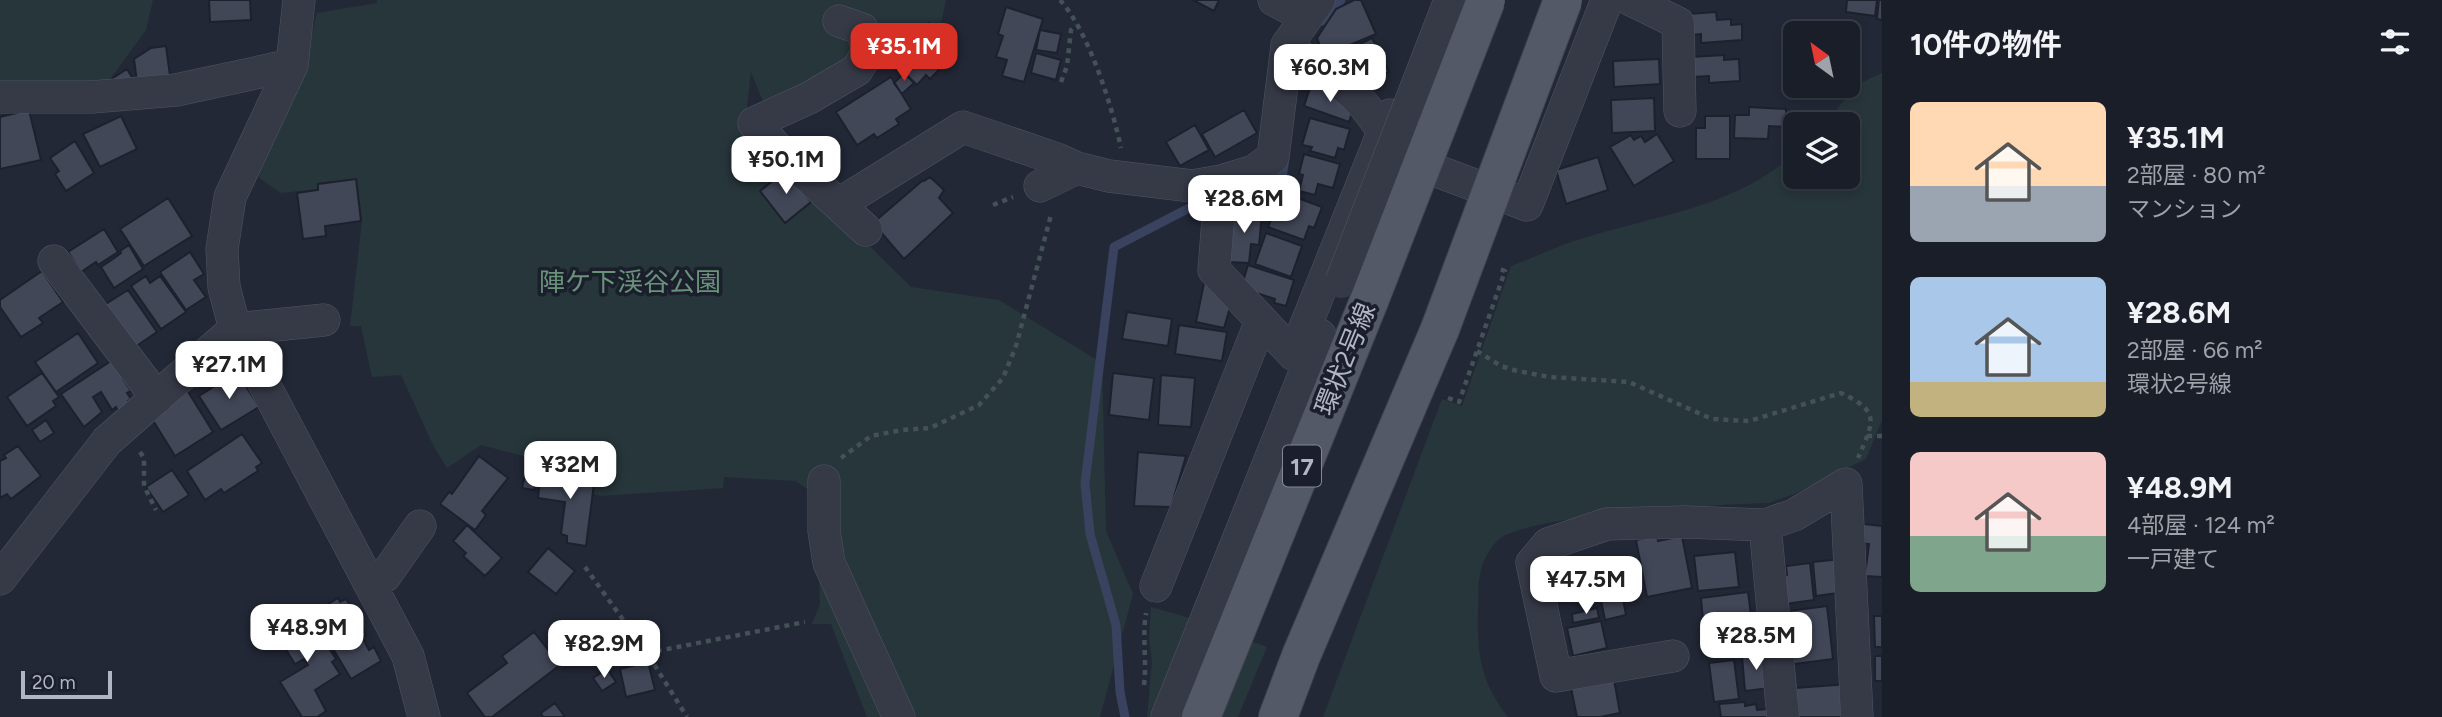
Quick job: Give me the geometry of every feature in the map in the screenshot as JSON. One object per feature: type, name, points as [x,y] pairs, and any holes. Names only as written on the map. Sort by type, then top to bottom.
[{"type":"main road","name":"環状2号線","points":[[1201,717],[1220,626],[1355,292],[1486,0]]},
{"type":"main road","points":[[1278,717],[1301,656],[1457,339],[1563,0]]},
{"type":"street","points":[[299,0],[292,65],[230,197],[222,249],[224,287],[235,329],[408,656],[424,717]]},
{"type":"street","points":[[839,204],[963,127],[1077,168],[1116,177],[1220,191],[1273,157],[1297,53],[1312,9],[1274,0]]},
{"type":"street","points":[[1220,191],[1214,270],[1294,355],[1436,0]]},
{"type":"street","points":[[1355,292],[1450,0]]},
{"type":"street","points":[[1434,392],[1457,339],[1581,0]]},
{"type":"street","points":[[1297,53],[1352,93],[1369,111],[1380,140],[1527,205],[1606,0]]},
{"type":"street","points":[[1631,0],[1678,23],[1680,111]]},
{"type":"street","points":[[839,21],[862,29],[869,51],[857,70],[809,98],[754,123],[866,230]]},
{"type":"street","points":[[0,97],[92,97],[176,90],[292,65]]},
{"type":"street","points":[[1046,200],[1077,168]]},
{"type":"street","points":[[54,261],[157,398]]},
{"type":"street","points":[[0,579],[107,441],[235,329],[324,320]]},
{"type":"street","points":[[1156,586],[1261,321]]},
{"type":"street","points":[[824,481],[824,531],[829,563],[899,717]]},
{"type":"street","points":[[1673,656],[1556,676],[1532,563],[1548,544],[1606,524],[1685,522],[1766,525],[1794,515],[1846,484],[1857,717]]},
{"type":"street","points":[[1766,525],[1783,717]]},
{"type":"street","points":[[372,586],[385,576],[420,526]]},
{"type":"street","points":[[1167,717],[1220,626]]},
{"type":"path","points":[[1060,0],[1076,25],[1099,73],[1114,118],[1122,150],[1116,177]]},
{"type":"path","points":[[1061,82],[1067,66],[1071,30],[1076,25]]},
{"type":"path","points":[[824,481],[844,454],[870,436],[930,428],[979,405],[1003,378],[1016,346],[1046,200]]},
{"type":"path","points":[[1457,339],[1501,366],[1550,377],[1629,382],[1712,419],[1749,421],[1841,393],[1858,401],[1870,413],[1872,425],[1846,484]]},
{"type":"path","points":[[121,429],[144,458],[144,486],[156,510]]},
{"type":"path","points":[[1867,436],[1882,436]]},
{"type":"path","points":[[585,567],[647,653],[687,717]]},
{"type":"path","points":[[1144,695],[1146,651],[1143,630],[1148,603],[1156,586]]},
{"type":"path","points":[[647,653],[805,622]]},
{"type":"green space","points":[[0,0],[153,0],[146,30],[105,86],[0,93]]},
{"type":"green space","name":"陣ケ下渓谷公園","points":[[377,0],[946,0],[939,32],[769,116],[751,72],[745,123],[911,287],[999,300],[1102,363],[1106,531],[1133,594],[1100,717],[867,717],[831,624],[812,624],[820,604],[817,496],[796,481],[724,477],[723,488],[601,496],[594,494],[595,474],[541,468],[542,461],[481,445],[447,468],[434,447],[401,375],[372,377],[361,326],[350,326],[362,221],[357,179],[317,183],[318,189],[281,193],[258,177],[304,66],[317,13],[377,3]]},
{"type":"green space","points":[[1882,73],[1882,420],[1866,459],[1794,494],[1769,503],[1625,512],[1542,524],[1513,532],[1496,542],[1485,559],[1478,592],[1478,642],[1482,668],[1492,692],[1508,717],[1323,717],[1442,399],[1462,406],[1511,266],[1577,240],[1697,207],[1749,185],[1783,163],[1783,189],[1860,189],[1860,112],[1834,112],[1846,98],[1860,98],[1860,83]]},
{"type":"green space","points":[[1151,607],[1193,619],[1267,647],[1238,717],[1147,717],[1152,661],[1149,638]]},
{"type":"building","points":[[209,0],[250,0],[251,20],[210,22]]},
{"type":"building","points":[[1193,0],[1219,0],[1214,11]]},
{"type":"building","points":[[1354,0],[1361,0],[1376,34],[1324,56],[1317,38],[1336,9]]},
{"type":"building","points":[[1847,0],[1877,0],[1875,16],[1846,12]]},
{"type":"building","points":[[1879,0],[1882,0],[1882,20],[1877,19]]},
{"type":"building","points":[[1006,7],[1043,19],[1024,82],[1002,76],[1007,60],[996,57],[1003,36],[998,34]]},
{"type":"building","points":[[1716,12],[1717,20],[1731,19],[1731,25],[1742,24],[1742,40],[1701,43],[1701,34],[1690,35],[1688,14]]},
{"type":"building","points":[[929,23],[953,47],[947,53],[951,57],[930,79],[926,75],[917,85],[892,61]]},
{"type":"building","points":[[1040,30],[1061,34],[1057,53],[1036,50]]},
{"type":"building","points":[[1372,38],[1389,72],[1374,79],[1370,72],[1350,81],[1341,62],[1360,53],[1356,46]]},
{"type":"building","points":[[166,46],[170,76],[137,82],[134,59],[151,48]]},
{"type":"building","points":[[1036,53],[1061,60],[1056,80],[1031,73]]},
{"type":"building","points":[[1724,55],[1724,60],[1739,59],[1740,81],[1709,83],[1709,76],[1692,77],[1691,57]]},
{"type":"building","points":[[1659,59],[1660,84],[1614,87],[1613,61]]},
{"type":"building","points":[[127,69],[132,77],[118,86],[113,78]]},
{"type":"building","points":[[904,73],[914,83],[902,94],[894,83]]},
{"type":"building","points":[[891,77],[911,109],[896,119],[899,124],[877,138],[874,134],[857,145],[836,112]]},
{"type":"building","points":[[1311,85],[1356,101],[1349,122],[1304,106]]},
{"type":"building","points":[[1654,98],[1655,131],[1612,133],[1611,100]]},
{"type":"building","points":[[1749,107],[1786,109],[1786,112],[1783,112],[1783,127],[1769,126],[1768,139],[1734,138],[1735,115],[1749,115]]},
{"type":"building","points":[[29,110],[41,160],[0,169],[0,117]]},
{"type":"building","points":[[1244,110],[1257,133],[1215,157],[1202,134]]},
{"type":"building","points":[[121,116],[137,149],[100,167],[83,134]]},
{"type":"building","points":[[1705,116],[1730,116],[1730,159],[1696,159],[1696,128],[1705,128]]},
{"type":"building","points":[[1310,118],[1350,129],[1344,150],[1338,148],[1335,158],[1310,151],[1312,147],[1302,145]]},
{"type":"building","points":[[1195,125],[1209,150],[1180,166],[1166,142]]},
{"type":"building","points":[[1657,134],[1674,161],[1634,186],[1610,147],[1631,135],[1634,140],[1641,136],[1645,142]]},
{"type":"building","points":[[75,141],[94,173],[66,191],[55,174],[59,171],[50,158]]},
{"type":"building","points":[[1304,154],[1340,164],[1333,188],[1318,184],[1315,195],[1299,191],[1303,175],[1299,174]]},
{"type":"building","points":[[1598,157],[1608,190],[1566,204],[1556,170]]},
{"type":"building","points":[[786,170],[811,202],[785,223],[760,191]]},
{"type":"building","points":[[930,177],[944,190],[939,198],[953,213],[904,259],[873,223]]},
{"type":"building","points":[[356,179],[361,221],[325,226],[326,236],[303,239],[297,193],[318,190],[318,184]]},
{"type":"building","points":[[1287,194],[1322,207],[1314,228],[1309,226],[1304,240],[1268,227],[1276,207],[1281,209]]},
{"type":"building","points":[[168,198],[192,236],[144,266],[120,229]]},
{"type":"building","points":[[1232,211],[1262,213],[1259,245],[1251,244],[1249,263],[1228,262]]},
{"type":"building","points":[[104,229],[118,252],[81,272],[68,252]]},
{"type":"building","points":[[1266,233],[1302,246],[1291,277],[1255,264]]},
{"type":"building","points":[[129,245],[143,269],[114,288],[101,267]]},
{"type":"building","points":[[190,252],[204,274],[194,280],[206,297],[186,310],[160,272]]},
{"type":"building","points":[[1248,265],[1294,280],[1286,306],[1274,303],[1275,299],[1241,288]]},
{"type":"building","points":[[42,271],[63,302],[39,318],[43,323],[21,337],[0,307],[0,300]]},
{"type":"building","points":[[146,276],[150,283],[160,276],[186,312],[161,329],[131,286]]},
{"type":"building","points":[[1204,283],[1226,288],[1234,294],[1224,328],[1196,322]]},
{"type":"building","points":[[128,290],[157,332],[132,349],[101,307]]},
{"type":"building","points":[[1127,312],[1172,319],[1168,346],[1122,339]]},
{"type":"building","points":[[1179,325],[1227,332],[1222,361],[1175,354]]},
{"type":"building","points":[[78,333],[98,363],[56,392],[35,362]]},
{"type":"building","points":[[111,361],[128,376],[123,379],[131,391],[127,393],[131,399],[118,411],[116,407],[112,410],[101,392],[93,397],[102,412],[84,427],[61,394]]},
{"type":"building","points":[[237,372],[259,407],[221,430],[199,396]]},
{"type":"building","points":[[42,373],[59,397],[53,401],[56,406],[27,426],[7,397]]},
{"type":"building","points":[[1113,373],[1154,378],[1149,420],[1109,415]]},
{"type":"building","points":[[1161,375],[1195,378],[1191,427],[1158,425]]},
{"type":"building","points":[[187,390],[213,432],[175,456],[149,414]]},
{"type":"building","points":[[46,420],[54,433],[40,442],[32,430]]},
{"type":"building","points":[[242,434],[262,463],[256,467],[258,471],[224,493],[221,489],[205,500],[187,471]]},
{"type":"building","points":[[18,446],[41,476],[11,499],[7,494],[0,498],[0,461]]},
{"type":"building","points":[[1138,452],[1186,456],[1171,507],[1134,506]]},
{"type":"building","points":[[479,456],[508,478],[482,511],[486,515],[475,530],[440,504],[449,492],[452,494]]},
{"type":"building","points":[[528,463],[539,466],[534,490],[522,488]]},
{"type":"building","points":[[541,469],[595,476],[586,546],[567,543],[567,536],[561,534],[565,502],[538,498]]},
{"type":"building","points":[[172,470],[189,495],[163,512],[146,487]]},
{"type":"building","points":[[1863,524],[1882,526],[1882,577],[1865,576],[1869,544],[1861,543]]},
{"type":"building","points":[[467,525],[502,558],[485,576],[463,556],[466,553],[453,541]]},
{"type":"building","points":[[1657,536],[1658,541],[1682,536],[1692,588],[1647,597],[1636,540]]},
{"type":"building","points":[[548,548],[575,571],[556,594],[528,572]]},
{"type":"building","points":[[1735,552],[1739,587],[1698,591],[1694,556]]},
{"type":"building","points":[[1841,559],[1845,592],[1816,596],[1813,562]]},
{"type":"building","points":[[1810,563],[1814,600],[1785,604],[1782,576],[1787,575],[1786,566]]},
{"type":"building","points":[[1618,572],[1626,615],[1605,620],[1596,576]]},
{"type":"building","points":[[1592,576],[1595,595],[1572,599],[1568,581]]},
{"type":"building","points":[[1748,592],[1751,615],[1703,620],[1701,598]]},
{"type":"building","points":[[338,598],[340,602],[346,599],[358,618],[341,628],[343,633],[333,639],[317,611]]},
{"type":"building","points":[[1827,606],[1833,659],[1787,665],[1781,612]]},
{"type":"building","points":[[1597,608],[1599,618],[1573,623],[1572,614]]},
{"type":"building","points":[[305,610],[336,659],[332,662],[340,674],[315,690],[326,711],[317,717],[302,717],[280,682],[308,665],[304,659],[295,664],[273,629]]},
{"type":"building","points":[[1874,616],[1882,616],[1882,647],[1875,647]]},
{"type":"building","points":[[1601,621],[1607,648],[1573,656],[1567,628]]},
{"type":"building","points":[[1752,622],[1755,651],[1731,654],[1731,648],[1708,650],[1705,627]]},
{"type":"building","points":[[362,629],[366,635],[362,637],[369,650],[374,647],[381,661],[351,679],[332,647]]},
{"type":"building","points":[[534,632],[560,665],[492,717],[485,717],[467,693],[507,663],[502,656]]},
{"type":"building","points":[[1766,653],[1770,688],[1745,691],[1742,656]]},
{"type":"building","points":[[1875,656],[1882,656],[1882,681],[1875,681]]},
{"type":"building","points":[[1734,660],[1739,699],[1714,702],[1709,663]]},
{"type":"building","points":[[648,662],[655,690],[626,697],[620,669]]},
{"type":"building","points":[[607,669],[616,682],[602,691],[593,678]]},
{"type":"building","points":[[1613,674],[1620,713],[1600,717],[1577,717],[1570,683]]},
{"type":"building","points":[[1849,684],[1852,717],[1797,717],[1795,688]]},
{"type":"building","points":[[1745,702],[1745,706],[1756,704],[1757,710],[1768,709],[1769,717],[1721,717],[1719,704]]},
{"type":"building","points":[[555,703],[565,717],[543,717],[541,713]]},
{"type":"waterway","points":[[1322,21],[1341,0]]},
{"type":"waterway","points":[[1125,717],[1120,692],[1116,625],[1090,534],[1085,483],[1114,247],[1218,193],[1279,202],[1285,157]]}]
